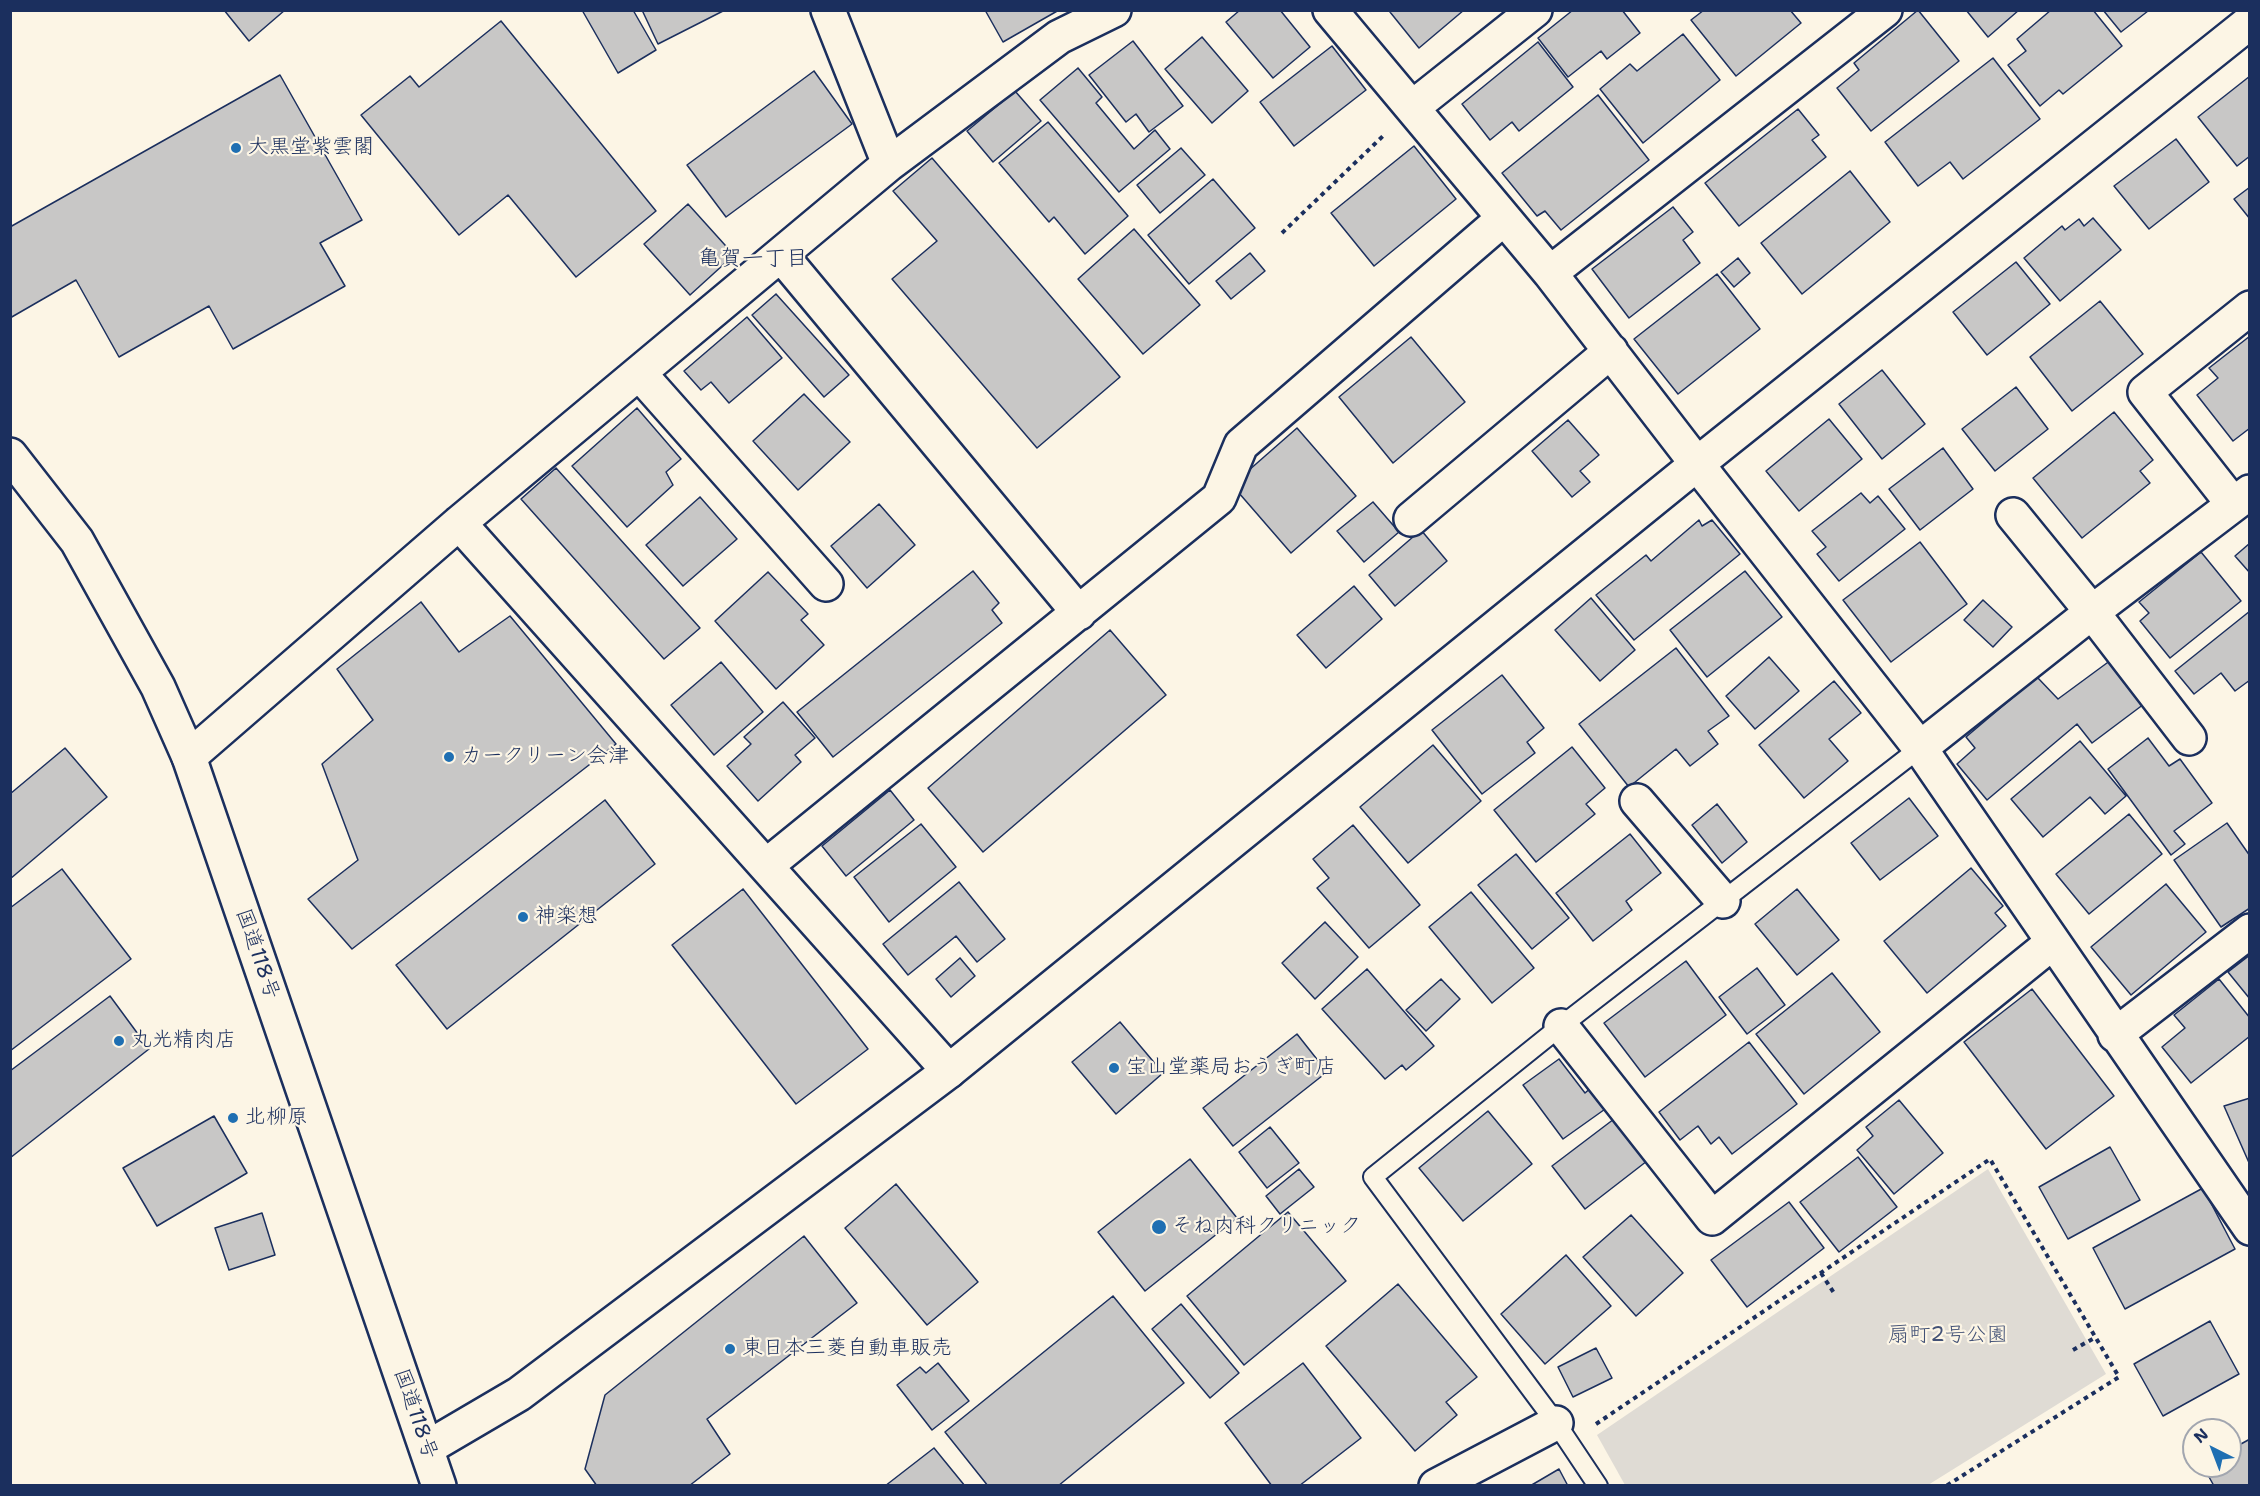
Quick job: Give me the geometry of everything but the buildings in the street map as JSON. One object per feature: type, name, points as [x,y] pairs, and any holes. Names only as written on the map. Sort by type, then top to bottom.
[{"type":"main road","points":[[828,10],[889,164]]},
{"type":"main road","points":[[189,757],[459,523],[889,164],[1059,37],[1114,10]]},
{"type":"main road","points":[[1330,10],[1550,273],[1920,748],[2115,1035],[2250,1228]]},
{"type":"main road","points":[[1413,107],[1535,10]]},
{"type":"main road","points":[[1550,273],[1885,10]]},
{"type":"main road","points":[[427,1448],[519,1394],[949,1071],[1697,464],[2250,22]]},
{"type":"main road","points":[[766,866],[1219,498],[1241,445],[1503,219]]},
{"type":"main road","points":[[781,255],[1079,613]]},
{"type":"main road","points":[[1920,748],[2241,498],[2145,392],[2250,308]]},
{"type":"main road","points":[[1411,519],[1611,351]]},
{"type":"main road","points":[[639,373],[826,584]]},
{"type":"main road","name":"国道118号","points":[[10,454],[77,541],[158,687],[189,757],[439,1485]]},
{"type":"main road","points":[[2013,515],[2092,612],[2189,738]]},
{"type":"main road","points":[[459,523],[949,1071]]},
{"type":"main road","points":[[1637,801],[1722,901]]},
{"type":"main road","points":[[2115,1035],[2250,931]]},
{"type":"main road","points":[[1561,1026],[1712,1218],[2052,943]]},
{"type":"main road","points":[[1436,1485],[1562,1432]]},
{"type":"lane","points":[[1598,1485],[1562,1432],[1373,1178],[1561,1026],[1920,748]]},
{"type":"path","points":[[1282,233],[1413,107]]},
{"type":"path","points":[[1562,1432],[1821,1273],[1990,1159],[2119,1377],[1946,1485]]},
{"type":"path","points":[[1821,1273],[1834,1293]]},
{"type":"path","points":[[2073,1350],[2096,1336]]},
{"type":"green space","name":"扇町2号公園","points":[[1988,1169],[2106,1374],[1928,1485],[1625,1485],[1597,1435]]},
{"type":"place","name":"大黒堂紫雲閣","points":[[236,148]]},
{"type":"place","name":"カークリーン会津","points":[[449,757]]},
{"type":"place","name":"神楽想","points":[[523,917]]},
{"type":"place","name":"丸光精肉店","points":[[119,1041]]},
{"type":"place","name":"宝山堂薬局おうぎ町店","points":[[1114,1068]]},
{"type":"place","name":"北柳原","points":[[233,1118]]},
{"type":"place","name":"そね内科クリニック","points":[[1159,1227]]},
{"type":"place","name":"東日本三菱自動車販売","points":[[730,1349]]},
{"type":"district","name":"亀賀一丁目","points":[[753,259]]}]
